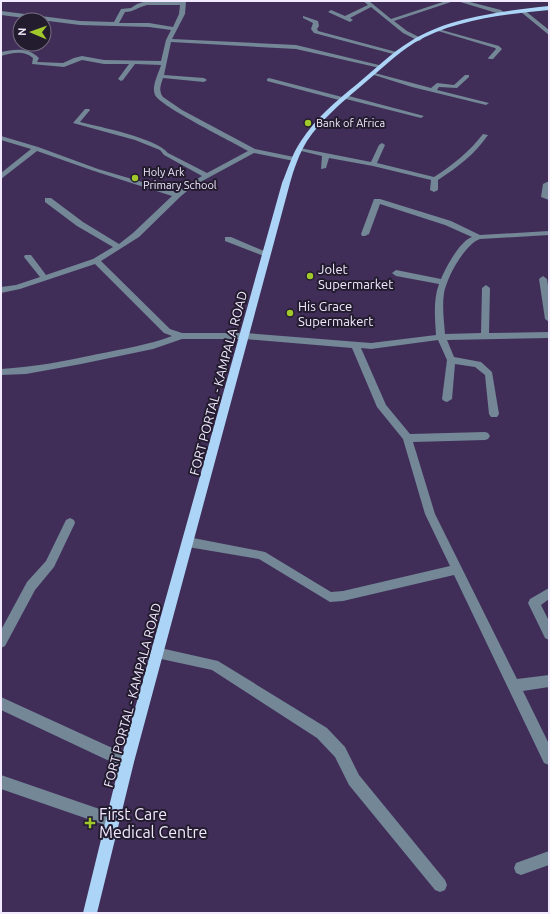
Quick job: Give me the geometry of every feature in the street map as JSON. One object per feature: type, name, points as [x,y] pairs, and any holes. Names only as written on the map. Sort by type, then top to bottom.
[{"type":"main road","name":"FORT PORTAL - KAMPALA ROAD","points":[[90,913],[126,762],[245,336],[286,183],[294,159],[303,142],[316,125],[344,98],[380,66],[419,39],[440,30],[501,12],[549,8]]},
{"type":"street","points":[[366,1],[392,20],[405,32],[419,39]]},
{"type":"street","points":[[392,20],[452,1]]},
{"type":"street","points":[[460,1],[501,12]]},
{"type":"street","points":[[116,24],[123,10],[132,10],[139,5],[146,3],[183,2],[182,14],[169,40],[157,90],[161,98],[180,111],[253,151],[294,159]]},
{"type":"street","points":[[493,3],[501,12]]},
{"type":"street","points":[[331,12],[348,19],[371,5]]},
{"type":"street","points":[[524,11],[549,33]]},
{"type":"street","points":[[1,13],[80,23],[149,26],[175,29]]},
{"type":"street","points":[[305,17],[316,22],[314,29],[316,32],[397,53]]},
{"type":"street","points":[[440,30],[497,47],[499,49],[491,58]]},
{"type":"street","points":[[169,40],[296,47],[380,66]]},
{"type":"street","points":[[1,54],[17,50],[34,55],[36,58],[34,62],[59,65],[67,65],[74,60],[82,58],[104,62],[164,63]]},
{"type":"street","points":[[121,79],[134,62]]},
{"type":"street","points":[[373,73],[433,91],[486,102]]},
{"type":"street","points":[[161,76],[204,80]]},
{"type":"street","points":[[433,91],[437,85],[455,87],[467,76]]},
{"type":"street","points":[[269,80],[421,116]]},
{"type":"street","points":[[87,110],[76,123],[137,139],[162,149],[166,154],[207,176]]},
{"type":"street","points":[[300,150],[373,164],[435,179],[464,160],[476,149],[485,135]]},
{"type":"street","points":[[1,138],[36,148],[96,170],[177,195]]},
{"type":"street","points":[[373,164],[382,145]]},
{"type":"street","points":[[1,177],[36,148]]},
{"type":"street","points":[[1,290],[17,287],[96,261],[119,248],[153,220],[177,195],[207,176],[253,151]]},
{"type":"street","points":[[323,168],[326,155]]},
{"type":"street","points":[[434,190],[435,179]]},
{"type":"street","points":[[547,184],[545,197],[549,198]]},
{"type":"street","points":[[48,200],[80,224],[119,248]]},
{"type":"street","points":[[365,234],[377,201],[448,223],[479,237]]},
{"type":"street","points":[[447,399],[451,360],[441,337],[439,314],[440,292],[443,282],[461,251],[470,240],[479,237],[549,233]]},
{"type":"street","points":[[228,239],[267,254]]},
{"type":"street","points":[[28,257],[44,277]]},
{"type":"street","points":[[96,261],[167,331],[181,336],[245,336],[371,346],[441,337],[549,335]]},
{"type":"street","points":[[396,273],[443,282]]},
{"type":"street","points":[[543,279],[549,319]]},
{"type":"street","points":[[485,337],[486,288]]},
{"type":"street","points":[[1,372],[26,371],[81,361],[153,346],[181,336]]},
{"type":"street","points":[[356,346],[382,407],[407,438],[430,514],[549,758]]},
{"type":"street","points":[[451,360],[478,364],[489,374],[494,414]]},
{"type":"street","points":[[407,438],[485,436]]},
{"type":"street","points":[[1,642],[31,586],[50,564],[70,523]]},
{"type":"street","points":[[188,542],[261,556],[330,596],[343,596],[457,569]]},
{"type":"street","points":[[549,594],[534,603],[549,634]]},
{"type":"street","points":[[156,653],[214,665],[322,733],[340,752],[354,780],[440,885]]},
{"type":"street","points":[[514,686],[549,681]]},
{"type":"street","points":[[1,703],[126,762]]},
{"type":"street","points":[[1,782],[111,820]]},
{"type":"street","points":[[521,868],[549,858]]},
{"type":"place","name":"Bank of Africa","points":[[308,123]]},
{"type":"place","name":"Holy Ark Primary School","points":[[135,178]]},
{"type":"place","name":"Jolet Supermarket","points":[[310,276]]},
{"type":"place","name":"His Grace Supermakert","points":[[290,313]]},
{"type":"place","name":"First Care Medical Centre","points":[[90,823]]}]
